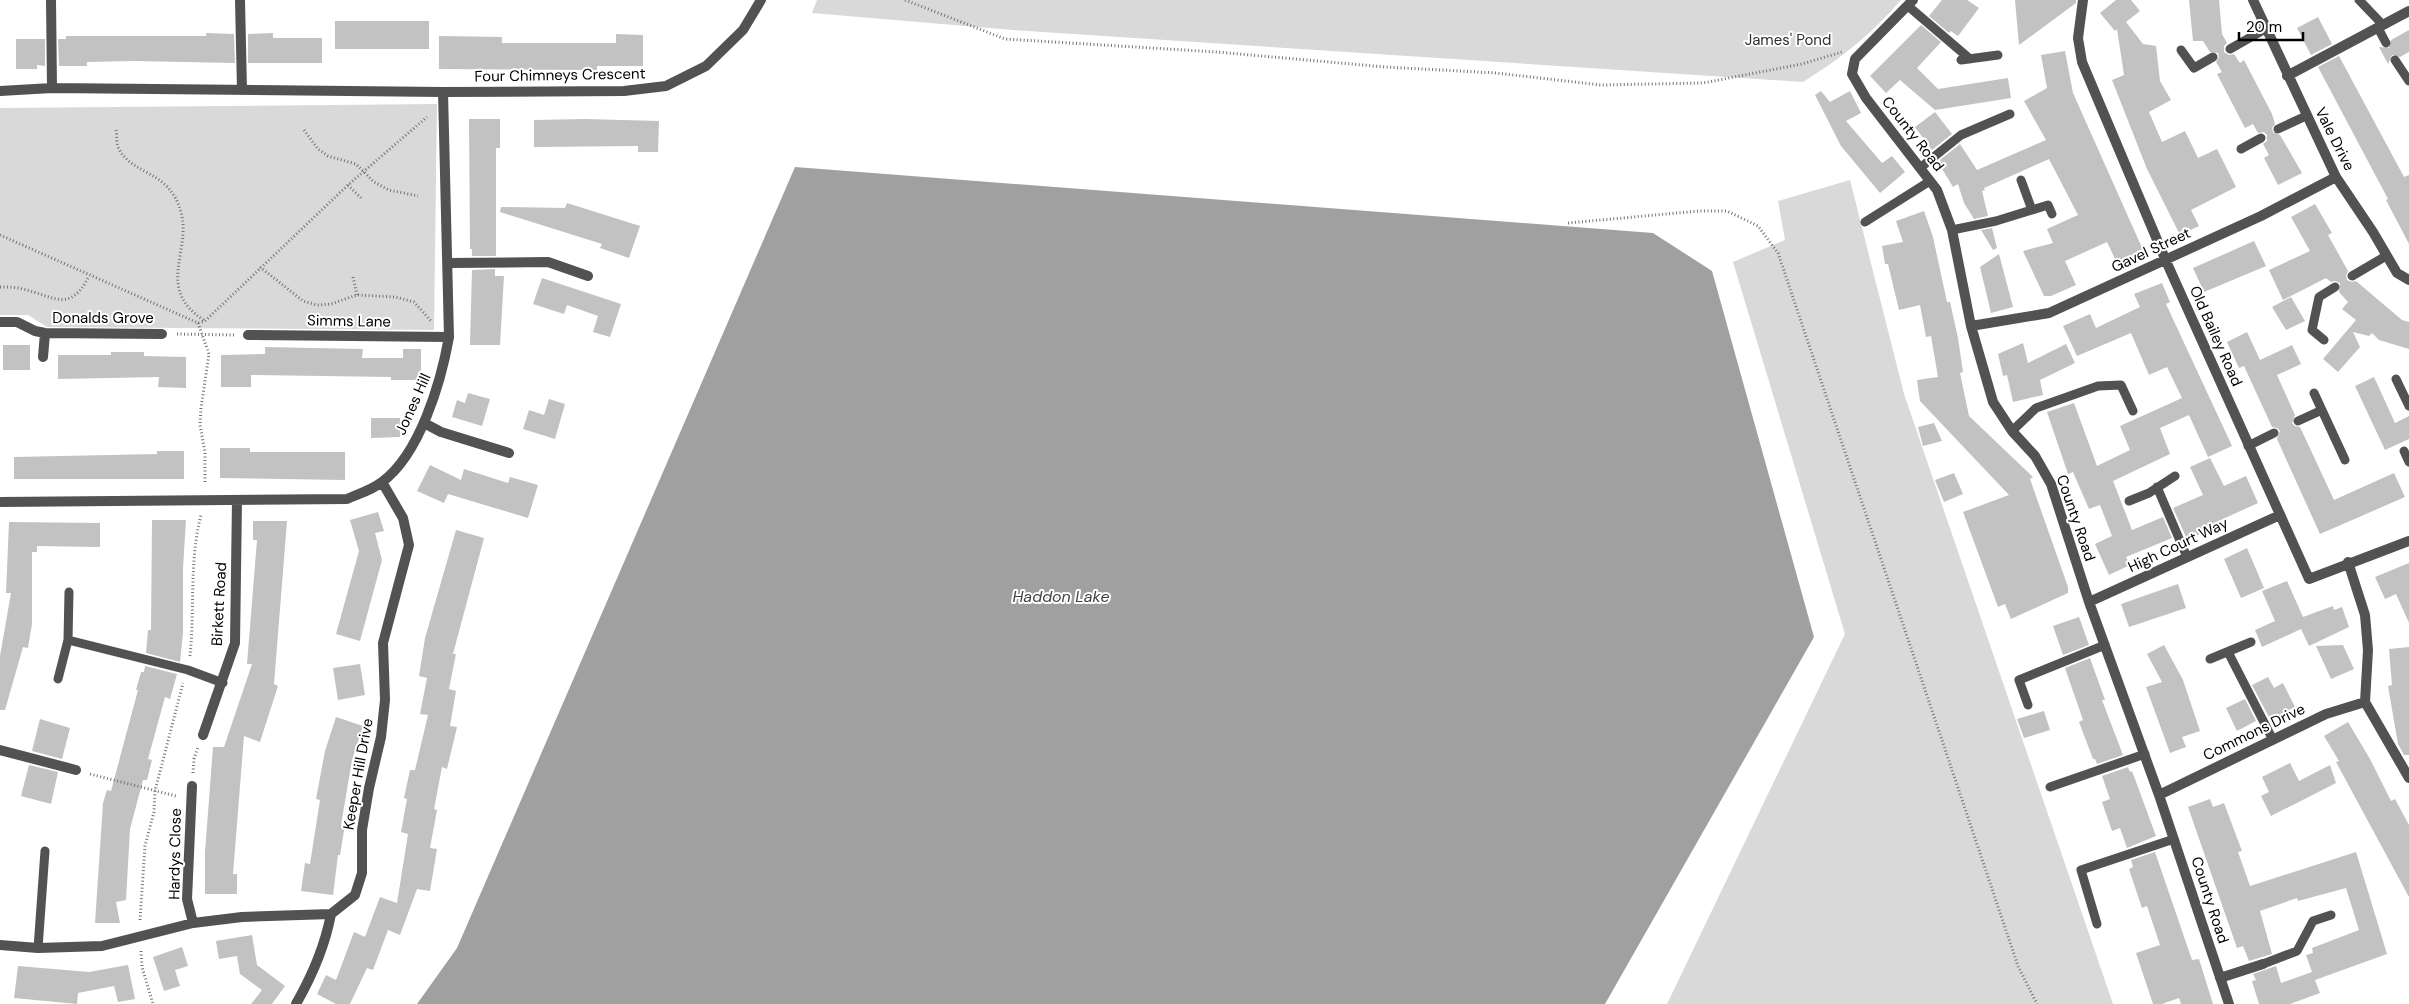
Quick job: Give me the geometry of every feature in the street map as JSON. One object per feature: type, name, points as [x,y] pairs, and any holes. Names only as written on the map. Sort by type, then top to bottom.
[{"type":"street","points":[[50,0],[52,88]]},
{"type":"street","points":[[240,0],[242,90]]},
{"type":"street","name":"Four Chimneys Crescent","points":[[0,92],[52,88],[443,92],[624,91],[666,86],[706,66],[743,30],[761,0]]},
{"type":"street","name":"Old Bailey Road","points":[[2083,0],[2078,38],[2082,62],[2166,261],[2309,578],[2409,541]]},
{"type":"street","name":"Vale Drive","points":[[2253,0],[2286,76],[2336,177],[2373,232],[2397,273],[2409,280]]},
{"type":"street","name":"County Road","points":[[1911,3],[1855,59],[1852,74],[1866,98],[1937,190],[1952,230],[1971,326],[1993,402],[2012,431],[2035,456],[2051,484],[2089,602],[2145,754],[2229,1004]]},
{"type":"street","points":[[2286,76],[2409,11]]},
{"type":"street","name":"Jones Hill","points":[[0,502],[347,499],[382,482],[403,459],[424,423],[442,376],[449,337],[449,263],[443,92]]},
{"type":"street","name":"Gavel Street","points":[[1971,326],[2049,313],[2261,216],[2336,177]]},
{"type":"street","points":[[449,263],[548,262],[588,276]]},
{"type":"street","name":"Donalds Grove","points":[[0,322],[17,322],[35,331],[45,333],[162,334]]},
{"type":"street","name":"Donalds Grove","points":[[43,357],[45,333]]},
{"type":"street","name":"Simms Lane","points":[[248,335],[449,337]]},
{"type":"street","points":[[424,423],[441,432],[509,453]]},
{"type":"street","name":"Keeper Hill Drive","points":[[331,914],[355,895],[362,873],[362,830],[369,788],[381,737],[385,700],[383,642],[409,545],[403,518],[382,482]]},
{"type":"street","name":"Birkett Road","points":[[203,735],[223,683],[235,644],[237,500]]},
{"type":"street","name":"High Court Way","points":[[2089,602],[2280,515]]},
{"type":"street","points":[[2348,562],[2365,615],[2368,650],[2364,702],[2409,778]]},
{"type":"street","name":"Commons Drive","points":[[2159,795],[2326,714],[2364,702]]},
{"type":"street","points":[[0,750],[76,770]]},
{"type":"street","name":"Hardys Close","points":[[192,786],[187,899],[193,923]]},
{"type":"street","points":[[0,945],[38,948],[102,946],[193,923],[242,917],[331,914],[327,936],[309,981],[296,1004]]},
{"type":"street","points":[[2220,978],[2263,964]]},
{"type":"lane","points":[[2359,0],[2380,26],[2386,43]]},
{"type":"lane","points":[[1911,3],[1965,60],[1998,55]]},
{"type":"lane","points":[[2230,49],[2265,29]]},
{"type":"lane","points":[[2180,50],[2194,68],[2213,58]]},
{"type":"lane","points":[[2395,60],[2409,81]]},
{"type":"lane","points":[[1920,168],[1961,135],[2010,114]]},
{"type":"lane","points":[[2278,129],[2306,116]]},
{"type":"lane","points":[[2240,149],[2260,138]]},
{"type":"lane","points":[[2022,180],[2032,210]]},
{"type":"lane","points":[[1865,222],[1930,181]]},
{"type":"lane","points":[[1952,230],[2048,205],[2052,214]]},
{"type":"lane","points":[[2352,276],[2386,256]]},
{"type":"lane","points":[[2324,340],[2312,330],[2319,297],[2334,287]]},
{"type":"lane","points":[[2396,379],[2407,394],[2409,406]]},
{"type":"lane","points":[[2012,431],[2036,408],[2098,386],[2121,385],[2133,411]]},
{"type":"lane","points":[[2314,393],[2345,460]]},
{"type":"lane","points":[[2298,422],[2322,410]]},
{"type":"lane","points":[[2248,446],[2274,433]]},
{"type":"lane","points":[[2404,451],[2409,462]]},
{"type":"lane","points":[[2129,502],[2157,488],[2175,476]]},
{"type":"lane","points":[[2157,488],[2187,557]]},
{"type":"lane","points":[[58,679],[68,640],[69,592]]},
{"type":"lane","points":[[68,640],[188,670],[223,683]]},
{"type":"lane","points":[[2210,659],[2251,642]]},
{"type":"lane","points":[[2028,705],[2019,680],[2105,645]]},
{"type":"lane","points":[[2228,652],[2273,740]]},
{"type":"lane","points":[[2050,788],[2145,754]]},
{"type":"lane","points":[[2097,924],[2081,870],[2174,839]]},
{"type":"lane","points":[[38,948],[45,851]]},
{"type":"lane","points":[[2263,964],[2297,952],[2313,922],[2331,915]]},
{"type":"path","points":[[906,0],[1004,39],[1217,52],[1386,67],[1496,73],[1601,85],[1703,83],[1802,64],[1868,44]]},
{"type":"path","points":[[0,234],[198,323],[205,321],[348,185],[431,114]]},
{"type":"path","points":[[116,130],[118,149],[130,162],[164,182],[174,194],[181,210],[183,226],[177,266],[180,289],[185,305],[205,321]]},
{"type":"path","points":[[304,130],[318,149],[328,156],[356,164],[374,182],[389,190],[418,196]]},
{"type":"path","points":[[348,185],[360,198]]},
{"type":"path","points":[[1568,223],[1699,211],[1727,212],[1758,226],[1778,252],[2018,966],[2037,1004]]},
{"type":"path","points":[[260,267],[303,301],[317,305],[331,304],[357,295],[395,297],[414,302],[434,325]]},
{"type":"path","points":[[0,287],[22,288],[44,297],[63,299],[75,295],[89,276]]},
{"type":"path","points":[[354,277],[357,295]]},
{"type":"path","points":[[153,1004],[142,967],[139,936],[145,846],[154,812],[155,791],[188,670],[193,630],[194,542],[205,500],[205,452],[200,426],[200,408],[208,370],[209,354],[198,323]]},
{"type":"path","points":[[162,334],[248,335]]},
{"type":"path","points":[[192,786],[194,759],[203,735]]},
{"type":"path","points":[[76,770],[191,801]]},
{"type":"green space","name":"James' Pond","points":[[817,0],[1901,0],[1855,45],[1803,82],[1013,30],[812,13]]},
{"type":"green space","points":[[437,104],[434,330],[47,327],[28,315],[0,315],[0,108]]},
{"type":"green space","points":[[1850,180],[1904,394],[2113,1004],[1667,1004],[1845,634],[1733,262],[1785,240],[1778,201]]},
{"type":"water","name":"Haddon Lake","points":[[795,167],[1653,233],[1712,271],[1814,637],[1605,1004],[417,1004],[457,948]]},
{"type":"building","points":[[1942,0],[1967,0],[1979,8],[1958,36],[1951,31],[1949,33],[1929,16]]},
{"type":"building","points":[[2015,0],[2076,0],[2076,3],[2019,45]]},
{"type":"building","points":[[2116,0],[2131,0],[2140,11],[2126,22],[2143,44],[2156,46],[2160,81],[2171,100],[2149,112],[2162,142],[2185,131],[2198,158],[2217,149],[2236,187],[2191,210],[2199,226],[2180,235],[2147,169],[2112,80],[2124,75],[2117,29],[2115,31],[2100,13]]},
{"type":"building","points":[[2189,0],[2219,0],[2222,34],[2227,43],[2224,46],[2224,52],[2229,55],[2234,54],[2240,63],[2244,60],[2272,114],[2275,124],[2272,128],[2273,132],[2280,135],[2302,173],[2278,185],[2264,158],[2269,155],[2263,144],[2267,141],[2267,135],[2264,132],[2258,133],[2253,124],[2245,128],[2217,74],[2222,72],[2216,62],[2219,57],[2218,53],[2210,52],[2203,41],[2193,41]]},
{"type":"building","points":[[2318,17],[2332,44],[2311,55],[2297,28]]},
{"type":"building","points":[[335,21],[429,21],[429,49],[335,49]]},
{"type":"building","points":[[1921,25],[1941,42],[1917,68],[1938,89],[2008,78],[2011,98],[1935,110],[1900,80],[1886,93],[1870,76]]},
{"type":"building","points":[[2409,30],[2409,52],[2400,57],[2392,55],[2388,64],[2379,47],[2389,48],[2391,40]]},
{"type":"building","points":[[206,33],[234,34],[235,63],[133,61],[87,62],[87,66],[59,66],[58,39],[66,39],[66,36],[206,36]]},
{"type":"building","points":[[273,33],[273,38],[322,38],[322,63],[248,63],[248,34]]},
{"type":"building","points":[[616,34],[643,35],[643,66],[597,66],[597,70],[439,69],[439,36],[502,37],[502,43],[616,43]]},
{"type":"building","points":[[16,39],[45,39],[45,66],[37,65],[37,69],[16,69]]},
{"type":"building","points":[[2065,51],[2073,93],[2143,250],[2117,263],[2107,242],[2065,261],[2076,285],[2051,296],[2044,296],[2023,251],[2053,243],[2047,229],[2078,215],[2049,159],[1984,188],[1985,190],[1982,191],[1988,216],[1974,219],[1964,203],[1958,184],[1953,187],[1939,164],[1940,160],[1960,144],[1977,170],[2046,140],[2024,101],[2047,88],[2041,55]]},
{"type":"building","points":[[2339,56],[2404,177],[2409,175],[2409,244],[2386,200],[2388,199],[2318,67]]},
{"type":"building","points":[[1821,91],[1830,102],[1850,91],[1861,113],[1846,121],[1882,163],[1892,156],[1905,172],[1880,193],[1841,146],[1815,95]]},
{"type":"building","points":[[1935,112],[1952,134],[1932,150],[1915,127]]},
{"type":"building","points":[[469,119],[500,119],[500,148],[496,148],[496,256],[472,256],[472,249],[470,249]]},
{"type":"building","points":[[534,120],[659,121],[658,152],[638,152],[638,146],[534,147]]},
{"type":"building","points":[[567,203],[640,226],[629,258],[600,248],[602,244],[500,212],[501,207],[565,208]]},
{"type":"building","points":[[2315,204],[2332,233],[2328,235],[2348,271],[2347,280],[2356,281],[2402,320],[2409,322],[2409,349],[2379,340],[2372,333],[2369,336],[2353,332],[2360,347],[2338,372],[2323,359],[2356,320],[2342,309],[2348,302],[2339,292],[2340,283],[2331,282],[2326,278],[2283,300],[2269,270],[2310,251],[2291,217]]},
{"type":"building","points":[[1924,211],[1933,237],[1947,302],[1950,302],[1958,338],[1963,372],[1960,373],[1969,416],[2033,477],[2030,479],[2068,587],[2068,593],[2011,619],[2005,604],[1998,607],[1963,512],[2009,495],[1920,401],[1917,380],[1938,377],[1931,336],[1926,337],[1920,305],[1899,310],[1888,264],[1885,264],[1882,246],[1903,242],[1896,221]]},
{"type":"building","points":[[1992,228],[1997,248],[1993,250],[1981,230]]},
{"type":"building","points":[[2254,241],[2266,266],[2204,292],[2193,268]]},
{"type":"building","points":[[1999,254],[2013,307],[1991,313],[1980,267]]},
{"type":"building","points":[[495,269],[495,276],[504,276],[500,345],[470,345],[472,270]]},
{"type":"building","points":[[542,278],[621,304],[610,337],[593,332],[598,316],[567,305],[564,314],[533,304]]},
{"type":"building","points":[[2162,283],[2170,302],[2166,304],[2232,446],[2208,457],[2189,415],[2160,428],[2170,454],[2113,481],[2132,530],[2163,517],[2172,538],[2126,557],[2130,565],[2109,575],[2095,544],[2112,536],[2100,505],[2089,509],[2073,472],[2068,474],[2047,412],[2074,403],[2097,466],[2130,450],[2120,426],[2182,398],[2167,367],[2149,375],[2131,333],[2077,356],[2063,326],[2090,314],[2096,328],[2140,307],[2134,294]]},
{"type":"building","points":[[2291,297],[2305,321],[2286,330],[2272,307]]},
{"type":"building","points":[[2247,332],[2260,360],[2292,345],[2301,364],[2277,375],[2295,415],[2292,423],[2300,427],[2334,500],[2394,473],[2405,497],[2320,534],[2277,439],[2280,431],[2272,427],[2244,366],[2239,368],[2227,342]]},
{"type":"building","points":[[2023,343],[2028,363],[2066,344],[2075,363],[2040,380],[2043,395],[2013,402],[2007,375],[2003,376],[1998,354]]},
{"type":"building","points":[[3,345],[30,345],[30,370],[3,370]]},
{"type":"building","points":[[265,347],[363,349],[362,358],[403,358],[403,349],[421,349],[421,380],[391,380],[391,377],[251,375],[251,387],[221,387],[221,355],[265,354]]},
{"type":"building","points":[[111,352],[144,352],[144,356],[186,357],[186,388],[158,387],[159,377],[58,379],[58,355],[111,355]]},
{"type":"building","points":[[2374,377],[2395,423],[2409,416],[2409,439],[2385,450],[2355,386]]},
{"type":"building","points":[[468,393],[490,399],[482,426],[452,417],[457,400],[465,403]]},
{"type":"building","points":[[549,399],[565,404],[555,439],[523,429],[529,410],[544,415]]},
{"type":"building","points":[[371,418],[400,418],[400,437],[371,438]]},
{"type":"building","points":[[1934,423],[1942,441],[1923,446],[1918,427]]},
{"type":"building","points":[[220,448],[250,448],[250,452],[345,452],[345,480],[220,478]]},
{"type":"building","points":[[157,451],[184,451],[184,479],[14,479],[14,457],[157,454]]},
{"type":"building","points":[[2210,458],[2224,486],[2246,476],[2258,503],[2201,529],[2203,533],[2187,539],[2173,508],[2203,495],[2190,467]]},
{"type":"building","points":[[430,465],[461,480],[464,469],[508,483],[510,477],[538,485],[528,518],[448,494],[444,503],[417,491]]},
{"type":"building","points":[[1954,473],[1963,494],[1944,502],[1935,480]]},
{"type":"building","points":[[378,512],[384,531],[375,533],[382,560],[360,641],[336,634],[359,551],[350,520]]},
{"type":"building","points":[[152,520],[186,520],[183,568],[183,633],[180,662],[146,653],[148,630],[151,630]]},
{"type":"building","points":[[253,521],[287,521],[274,684],[278,686],[260,742],[244,736],[233,874],[237,874],[237,894],[205,894],[205,852],[213,747],[224,747],[252,664],[247,664],[257,540],[253,540]]},
{"type":"building","points":[[9,522],[100,523],[100,547],[37,546],[37,552],[32,552],[32,624],[28,648],[23,647],[5,710],[0,710],[0,656],[11,593],[6,593]]},
{"type":"building","points":[[456,530],[484,538],[453,654],[456,654],[449,689],[456,691],[450,726],[457,727],[447,769],[442,767],[434,809],[437,810],[430,848],[437,849],[430,891],[417,889],[400,935],[388,930],[373,970],[367,968],[350,1004],[336,1004],[317,994],[326,975],[336,980],[354,932],[365,937],[380,897],[397,903],[408,834],[401,832],[407,799],[404,798],[410,770],[415,770],[428,715],[420,714],[427,678],[419,676],[425,638]]},
{"type":"building","points":[[2247,548],[2264,588],[2241,598],[2224,559]]},
{"type":"building","points":[[2409,563],[2409,623],[2396,594],[2385,599],[2375,577]]},
{"type":"building","points":[[2287,581],[2303,617],[2333,606],[2334,610],[2342,607],[2349,627],[2309,646],[2301,629],[2262,647],[2255,630],[2275,621],[2262,591]]},
{"type":"building","points":[[2178,584],[2186,608],[2129,627],[2121,604]]},
{"type":"building","points":[[2079,617],[2089,645],[2063,655],[2053,626]]},
{"type":"building","points":[[2164,645],[2183,680],[2200,731],[2182,737],[2186,747],[2170,753],[2146,687],[2162,682],[2147,654]]},
{"type":"building","points":[[2343,645],[2354,669],[2331,679],[2316,646]]},
{"type":"building","points":[[2409,647],[2409,755],[2404,755],[2398,744],[2388,686],[2392,685],[2389,649]]},
{"type":"building","points":[[2090,658],[2105,700],[2102,700],[2123,755],[2097,764],[2095,759],[2093,759],[2079,722],[2083,720],[2065,668]]},
{"type":"building","points":[[360,664],[365,695],[338,700],[333,668]]},
{"type":"building","points":[[145,666],[177,674],[170,699],[165,697],[148,759],[152,760],[147,780],[143,780],[130,829],[126,900],[116,902],[120,923],[95,923],[103,803],[107,790],[111,791],[138,690],[136,690],[141,672],[144,672]]},
{"type":"building","points":[[2268,677],[2274,688],[2283,683],[2295,707],[2270,719],[2252,685]]},
{"type":"building","points":[[2245,699],[2256,721],[2237,731],[2226,708]]},
{"type":"building","points":[[2044,711],[2050,730],[2024,738],[2017,719]]},
{"type":"building","points":[[336,717],[363,726],[352,760],[341,825],[345,825],[340,855],[338,855],[333,895],[301,891],[305,863],[310,864],[320,800],[316,799],[325,751]]},
{"type":"building","points":[[40,719],[70,728],[62,759],[32,751]]},
{"type":"building","points":[[2348,722],[2370,759],[2391,801],[2395,799],[2409,825],[2409,897],[2336,762],[2339,761],[2324,736]]},
{"type":"building","points":[[2290,763],[2299,781],[2330,765],[2336,783],[2271,816],[2261,796],[2269,792],[2262,777]]},
{"type":"building","points":[[29,765],[58,772],[51,804],[21,796]]},
{"type":"building","points":[[2128,767],[2130,772],[2132,771],[2156,836],[2127,848],[2120,828],[2112,831],[2102,802],[2110,799],[2102,776]]},
{"type":"building","points":[[2210,799],[2213,807],[2224,803],[2242,851],[2238,852],[2250,886],[2356,852],[2387,954],[2315,980],[2320,993],[2290,1004],[2259,1004],[2252,981],[2256,980],[2253,974],[2276,966],[2281,983],[2312,972],[2306,955],[2313,953],[2312,948],[2359,930],[2346,888],[2298,901],[2297,898],[2260,911],[2272,954],[2249,961],[2243,946],[2237,948],[2188,807]]},
{"type":"building","points":[[2155,852],[2192,960],[2199,959],[2213,1004],[2181,1004],[2179,998],[2162,1004],[2153,1004],[2136,953],[2160,945],[2147,906],[2142,908],[2129,869],[2133,867],[2131,860]]},
{"type":"building","points":[[252,935],[257,965],[285,986],[272,1004],[251,1004],[262,990],[240,974],[237,956],[219,959],[216,941]]},
{"type":"building","points":[[182,947],[188,966],[175,970],[180,986],[164,991],[153,957]]},
{"type":"building","points":[[128,965],[135,999],[118,1002],[114,986],[78,993],[77,1004],[14,998],[18,966],[89,972]]}]
